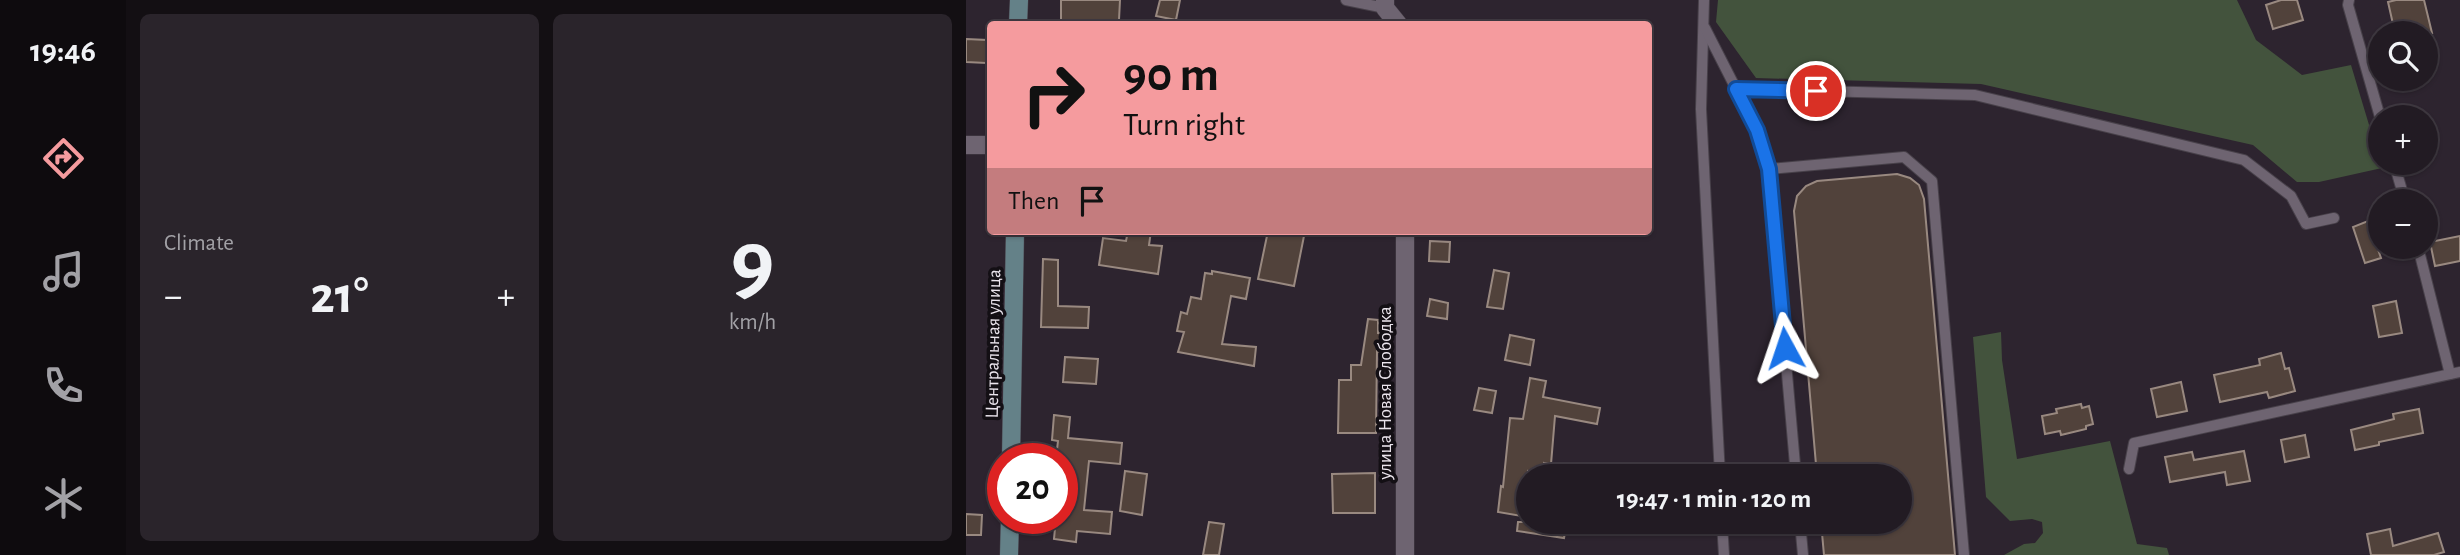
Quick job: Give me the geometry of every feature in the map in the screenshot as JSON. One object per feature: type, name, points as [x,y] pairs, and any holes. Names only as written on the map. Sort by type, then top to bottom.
[{"type":"main road","points":[[1018,21],[1019,0]]},
{"type":"main road","name":"Центральная улица","points":[[1011,443],[1015,235]]},
{"type":"main road","points":[[1009,555],[1010,534]]},
{"type":"street","points":[[1385,4],[1396,21]]},
{"type":"street","points":[[966,145],[987,145]]},
{"type":"street","name":"улица Новая Слободка","points":[[1405,235],[1405,555]]},
{"type":"lane","points":[[1346,0],[1385,4]]},
{"type":"lane","points":[[1704,0],[1701,109],[1719,464]]},
{"type":"lane","points":[[2349,0],[2348,5],[2377,105]]},
{"type":"lane","points":[[1704,25],[1757,130],[1769,169],[1795,464]]},
{"type":"lane","points":[[1736,89],[1975,95],[2245,160],[2291,196],[2306,224],[2334,218]]},
{"type":"lane","points":[[1769,169],[1904,157],[1932,181],[1964,555]]},
{"type":"lane","points":[[2129,469],[2134,443],[2455,373],[2422,259]]},
{"type":"lane","points":[[1723,534],[1724,555]]},
{"type":"lane","points":[[1801,534],[1803,555]]},
{"type":"green space","points":[[1718,0],[2237,0],[2256,40],[2302,75],[2351,65],[2368,121],[2368,171],[2319,182],[2297,182],[2253,145],[1981,84],[1756,78],[1716,22]]},
{"type":"green space","points":[[2001,332],[2002,360],[2017,459],[2110,441],[2137,544],[2167,548],[2169,555],[2004,555],[2024,544],[2035,543],[2043,533],[2042,522],[2032,519],[2010,521],[1986,497],[1973,337]]},
{"type":"building","points":[[1061,0],[1120,0],[1119,20],[1061,20]]},
{"type":"building","points":[[1160,0],[1180,0],[1176,20],[1156,16]]},
{"type":"building","points":[[2281,0],[2297,0],[2303,20],[2273,29],[2266,5]]},
{"type":"building","points":[[2424,0],[2429,21],[2392,21],[2388,2]]},
{"type":"building","points":[[966,39],[987,40],[986,63],[966,62]]},
{"type":"building","points":[[1897,174],[1910,178],[1919,185],[1924,199],[1955,555],[1824,555],[1822,534],[1912,534],[1912,464],[1816,464],[1794,211],[1797,196],[1806,186],[1817,181]]},
{"type":"building","points":[[2368,221],[2368,259],[2378,259],[2365,263],[2353,227]]},
{"type":"building","points":[[1127,235],[1150,235],[1149,245],[1162,246],[1158,274],[1099,265],[1103,238],[1126,241]]},
{"type":"building","points":[[1267,235],[1304,235],[1294,286],[1258,279]]},
{"type":"building","points":[[2460,236],[2460,261],[2435,266],[2434,259],[2438,259],[2438,240]]},
{"type":"building","points":[[1430,241],[1450,242],[1449,262],[1429,261]]},
{"type":"building","points":[[1043,259],[1058,260],[1058,306],[1089,307],[1088,328],[1041,327]]},
{"type":"building","points":[[1494,270],[1509,273],[1503,309],[1487,307]]},
{"type":"building","points":[[1212,271],[1250,278],[1246,299],[1231,296],[1222,344],[1256,347],[1254,366],[1178,352],[1184,332],[1177,331],[1181,312],[1187,314],[1191,297],[1201,299],[1205,273],[1212,274]]},
{"type":"building","points":[[1430,299],[1448,303],[1447,319],[1427,316]]},
{"type":"building","points":[[2396,301],[2402,333],[2379,337],[2373,306]]},
{"type":"building","points":[[1368,319],[1378,320],[1378,333],[1388,334],[1385,353],[1377,351],[1376,433],[1338,433],[1339,380],[1351,380],[1351,365],[1361,365]]},
{"type":"building","points":[[1510,335],[1534,340],[1530,365],[1505,360]]},
{"type":"building","points":[[2281,353],[2285,369],[2289,368],[2295,391],[2269,398],[2267,392],[2220,402],[2214,375],[2260,365],[2259,359]]},
{"type":"building","points":[[1065,357],[1098,359],[1096,384],[1063,382]]},
{"type":"building","points":[[1530,378],[1546,381],[1543,397],[1600,408],[1597,424],[1555,416],[1551,464],[1516,464],[1516,515],[1498,512],[1510,418],[1523,419]]},
{"type":"building","points":[[2181,382],[2187,411],[2157,417],[2151,389]]},
{"type":"building","points":[[1479,388],[1496,391],[1492,413],[1474,410]]},
{"type":"building","points":[[2081,404],[2082,408],[2089,406],[2093,424],[2086,426],[2086,429],[2061,435],[2060,431],[2045,434],[2042,416],[2057,413],[2056,409]]},
{"type":"building","points":[[2419,409],[2423,433],[2355,450],[2351,430],[2394,419],[2393,414]]},
{"type":"building","points":[[1054,415],[1070,417],[1068,438],[1122,443],[1120,464],[1089,461],[1084,510],[1112,512],[1110,534],[1078,531],[1078,443],[1058,443],[1052,440]]},
{"type":"building","points":[[2305,435],[2309,457],[2285,462],[2281,440]]},
{"type":"building","points":[[2244,451],[2250,481],[2227,485],[2225,472],[2170,482],[2165,457],[2192,452],[2194,460]]},
{"type":"building","points":[[1125,471],[1147,474],[1142,515],[1120,511]]},
{"type":"building","points":[[1375,473],[1375,513],[1333,513],[1332,474]]},
{"type":"building","points":[[966,514],[982,515],[981,535],[966,535]]},
{"type":"building","points":[[1209,522],[1224,524],[1219,555],[1203,555]]},
{"type":"building","points":[[2390,529],[2393,546],[2438,533],[2444,552],[2434,555],[2371,555],[2367,534]]},
{"type":"building","points":[[1054,534],[1077,534],[1076,542],[1054,539]]},
{"type":"building","points":[[1537,534],[1565,534],[1564,538]]},
{"type":"route","points":[[1785,348],[1769,169],[1757,130],[1736,89],[1816,91]]}]
